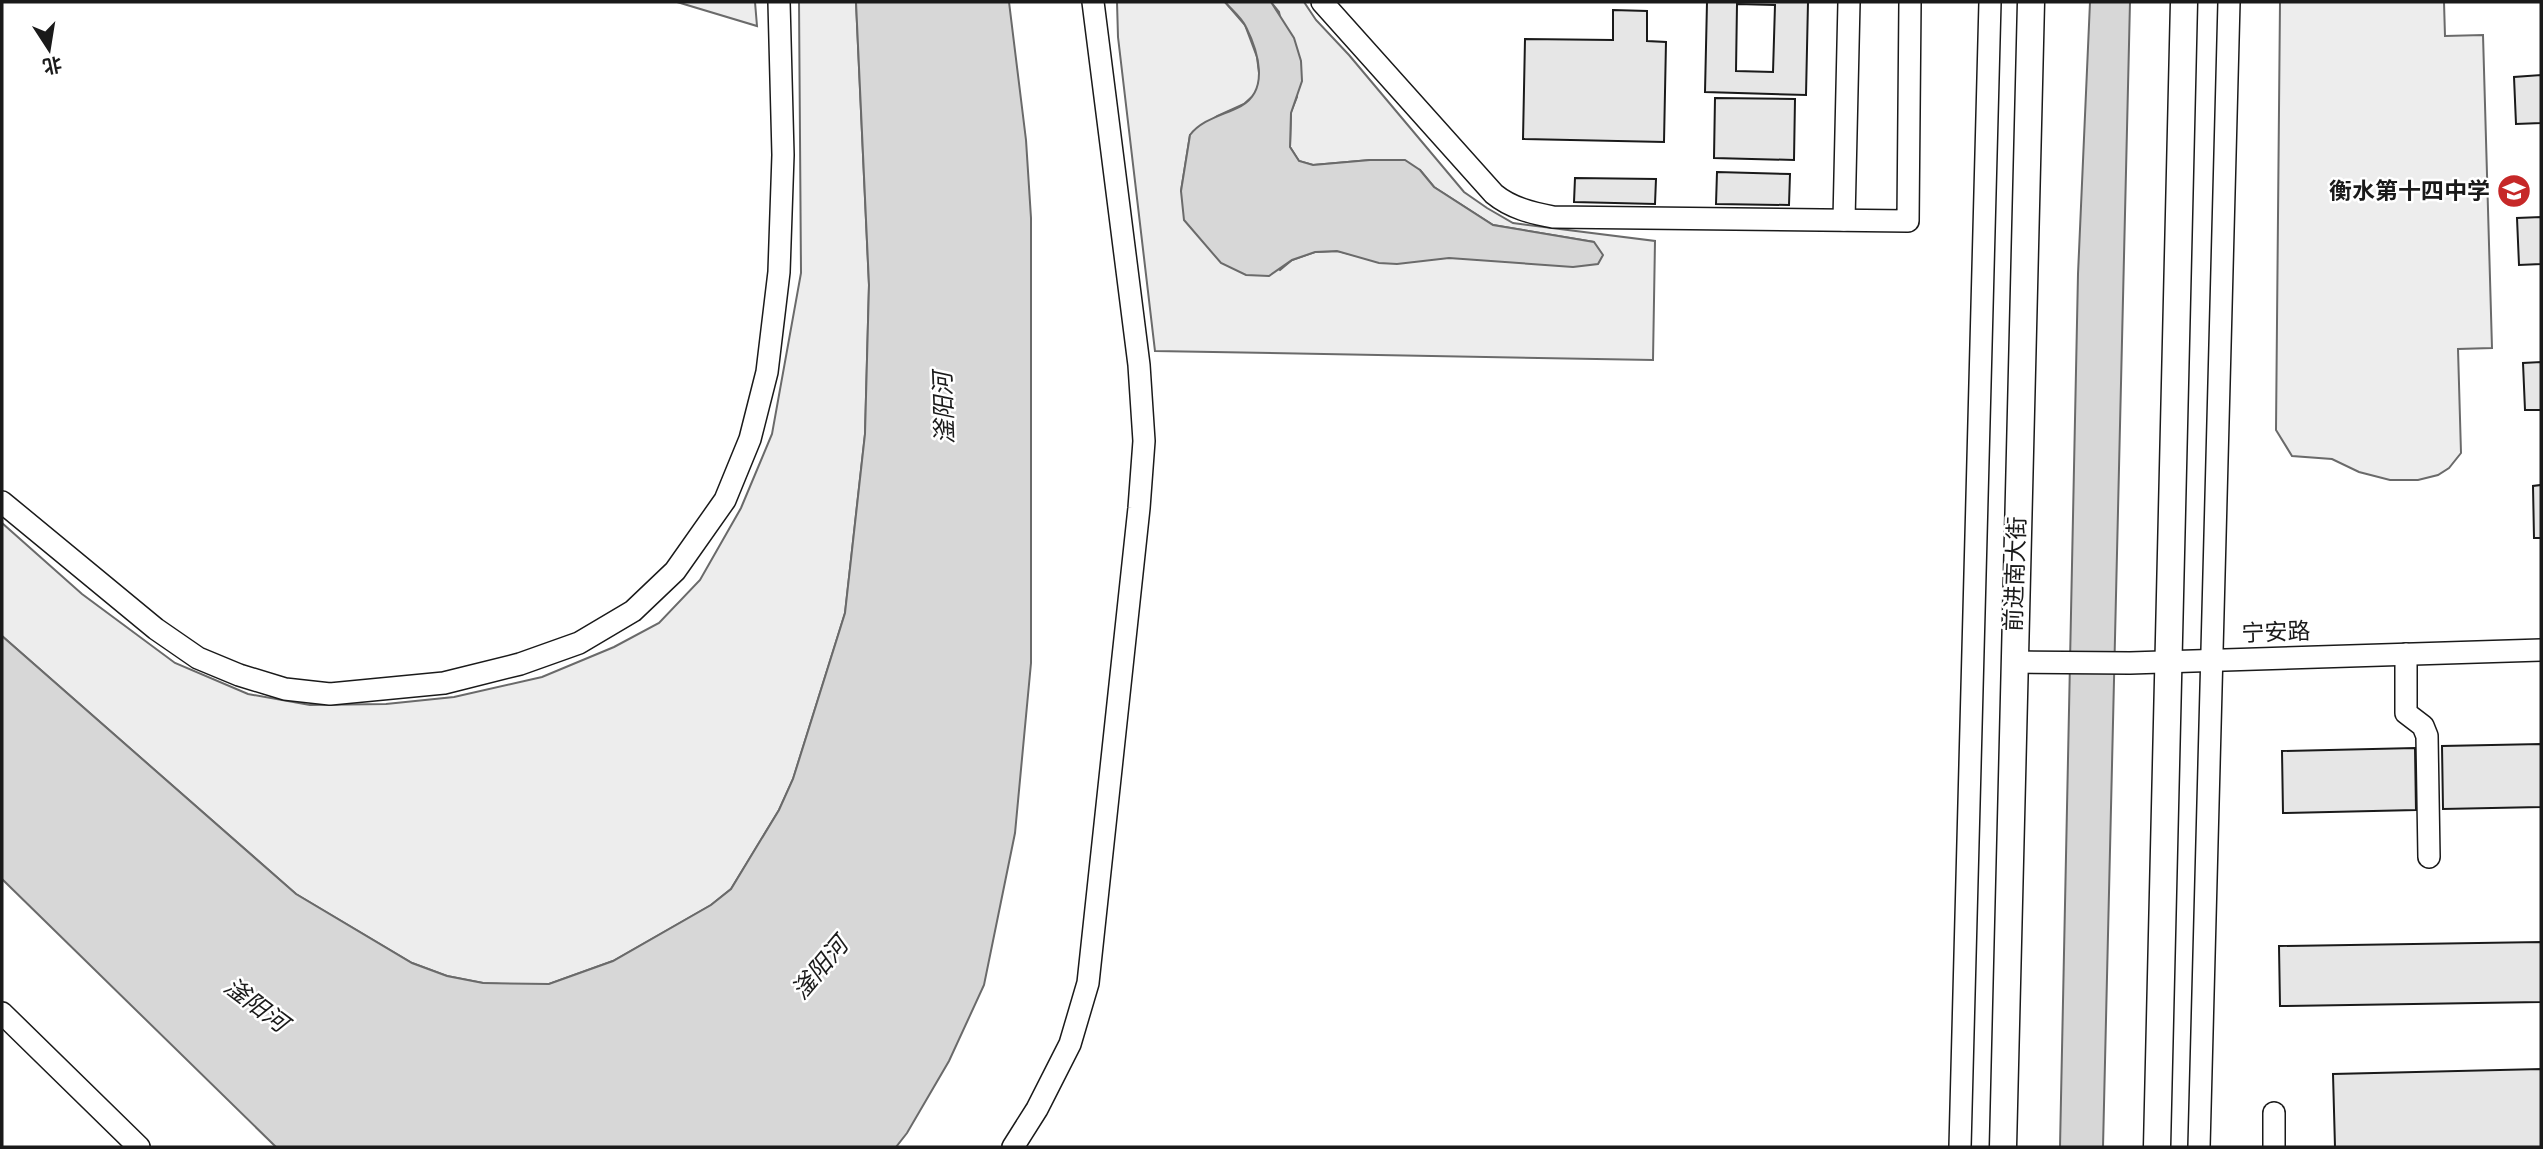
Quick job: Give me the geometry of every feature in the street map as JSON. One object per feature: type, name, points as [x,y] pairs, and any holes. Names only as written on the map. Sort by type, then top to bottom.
[{"type":"main road","name":"前进南大街","points":[[2003,1147],[2031,2]]},
{"type":"main road","points":[[2157,1147],[2184,2]]},
{"type":"street","points":[[2,502],[156,629],[198,658],[239,675],[285,689],[330,694],[444,683],[520,664],[579,643],[633,611],[675,571],[725,500],[750,439],[767,372],[779,272],[782,168],[779,2]]},
{"type":"street","points":[[1013,1147],[1037,1109],[1070,1044],[1088,983],[1144,441],[1139,365],[1093,2]]},
{"type":"street","points":[[1322,2],[1503,202],[1553,217],[1908,221],[1910,2]]},
{"type":"street","points":[[1844,220],[1849,2]]},
{"type":"street","points":[[1961,1147],[1990,2]]},
{"type":"street","points":[[2199,1147],[2228,2]]},
{"type":"street","name":"宁安路","points":[[2013,662],[2130,663],[2541,650]]},
{"type":"street","points":[[2406,654],[2406,713],[2423,726],[2427,736],[2429,857]]},
{"type":"street","points":[[2,1013],[139,1147]]},
{"type":"street","points":[[2274,1113],[2274,1147]]},
{"type":"shaded area","points":[[677,2],[755,2],[757,26]]},
{"type":"shaded area","points":[[799,2],[856,2],[869,285],[865,434],[845,613],[793,779],[779,810],[731,889],[711,905],[613,961],[549,984],[520,985],[483,983],[447,976],[412,963],[296,894],[2,636],[2,523],[82,594],[175,663],[248,694],[310,705],[386,704],[454,697],[542,677],[614,647],[659,623],[700,580],[741,508],[772,434],[801,273]]},
{"type":"shaded area","points":[[1117,2],[1225,2],[1245,25],[1257,57],[1260,81],[1255,94],[1244,104],[1217,116],[1190,135],[1181,191],[1280,270],[1292,260],[1315,252],[1338,251],[1357,256],[1424,260],[1594,242],[1493,225],[1434,187],[1420,170],[1370,160],[1313,165],[1299,161],[1290,147],[1291,112],[1297,97],[1279,12],[1271,2],[1304,2],[1316,20],[1349,55],[1464,192],[1487,208],[1513,223],[1655,241],[1653,360],[1155,351],[1118,37]]},
{"type":"shaded area","points":[[2280,2],[2444,2],[2445,36],[2483,35],[2492,348],[2458,349],[2461,453],[2449,468],[2438,475],[2418,480],[2390,480],[2359,472],[2332,459],[2292,456],[2276,430]]},
{"type":"water","name":"滏阳河","points":[[856,2],[1009,2],[1026,140],[1031,218],[1031,663],[1015,833],[984,985],[949,1061],[896,1147],[276,1147],[2,879],[2,636],[296,894],[412,963],[447,976],[483,983],[549,984],[613,961],[711,905],[731,889],[779,810],[793,779],[845,613],[865,434],[869,285]]},
{"type":"water","points":[[1225,2],[1271,2],[1294,38],[1301,61],[1302,81],[1291,113],[1290,147],[1299,161],[1313,165],[1405,160],[1420,170],[1434,187],[1493,225],[1594,242],[1603,255],[1598,264],[1573,267],[1449,258],[1397,264],[1379,263],[1337,251],[1315,252],[1292,260],[1269,276],[1246,275],[1221,263],[1184,220],[1181,191],[1190,135],[1207,121],[1241,106],[1256,90],[1259,70],[1254,47],[1242,20]]},
{"type":"water","points":[[2090,2],[2130,2],[2103,1147],[2060,1147],[2078,274]]},
{"type":"building","points":[[1707,2],[1808,2],[1806,95],[1705,92]],"holes":[[[1737,4],[1775,5],[1773,72],[1736,71]]]},
{"type":"building","points":[[1613,10],[1647,11],[1647,41],[1666,42],[1664,142],[1523,139],[1525,39],[1613,40]]},
{"type":"building","points":[[2541,75],[2541,123],[2516,124],[2514,77]]},
{"type":"building","points":[[1715,98],[1795,99],[1794,160],[1714,158]]},
{"type":"building","points":[[1717,172],[1790,174],[1789,205],[1716,204]]},
{"type":"building","points":[[1575,178],[1656,179],[1655,204],[1574,202]]},
{"type":"building","points":[[2541,217],[2541,264],[2519,265],[2517,218]]},
{"type":"building","points":[[2541,362],[2541,410],[2525,410],[2523,363]]},
{"type":"building","points":[[2541,485],[2541,538],[2534,538],[2533,486]]},
{"type":"building","points":[[2541,744],[2541,807],[2443,809],[2442,746]]},
{"type":"building","points":[[2415,748],[2416,810],[2283,813],[2282,751]]},
{"type":"building","points":[[2541,942],[2541,1002],[2280,1006],[2279,946]]},
{"type":"building","points":[[2541,1069],[2541,1147],[2335,1147],[2333,1074]]},
{"type":"place","name":"衡水第十四中学","points":[[2514,191]]}]
